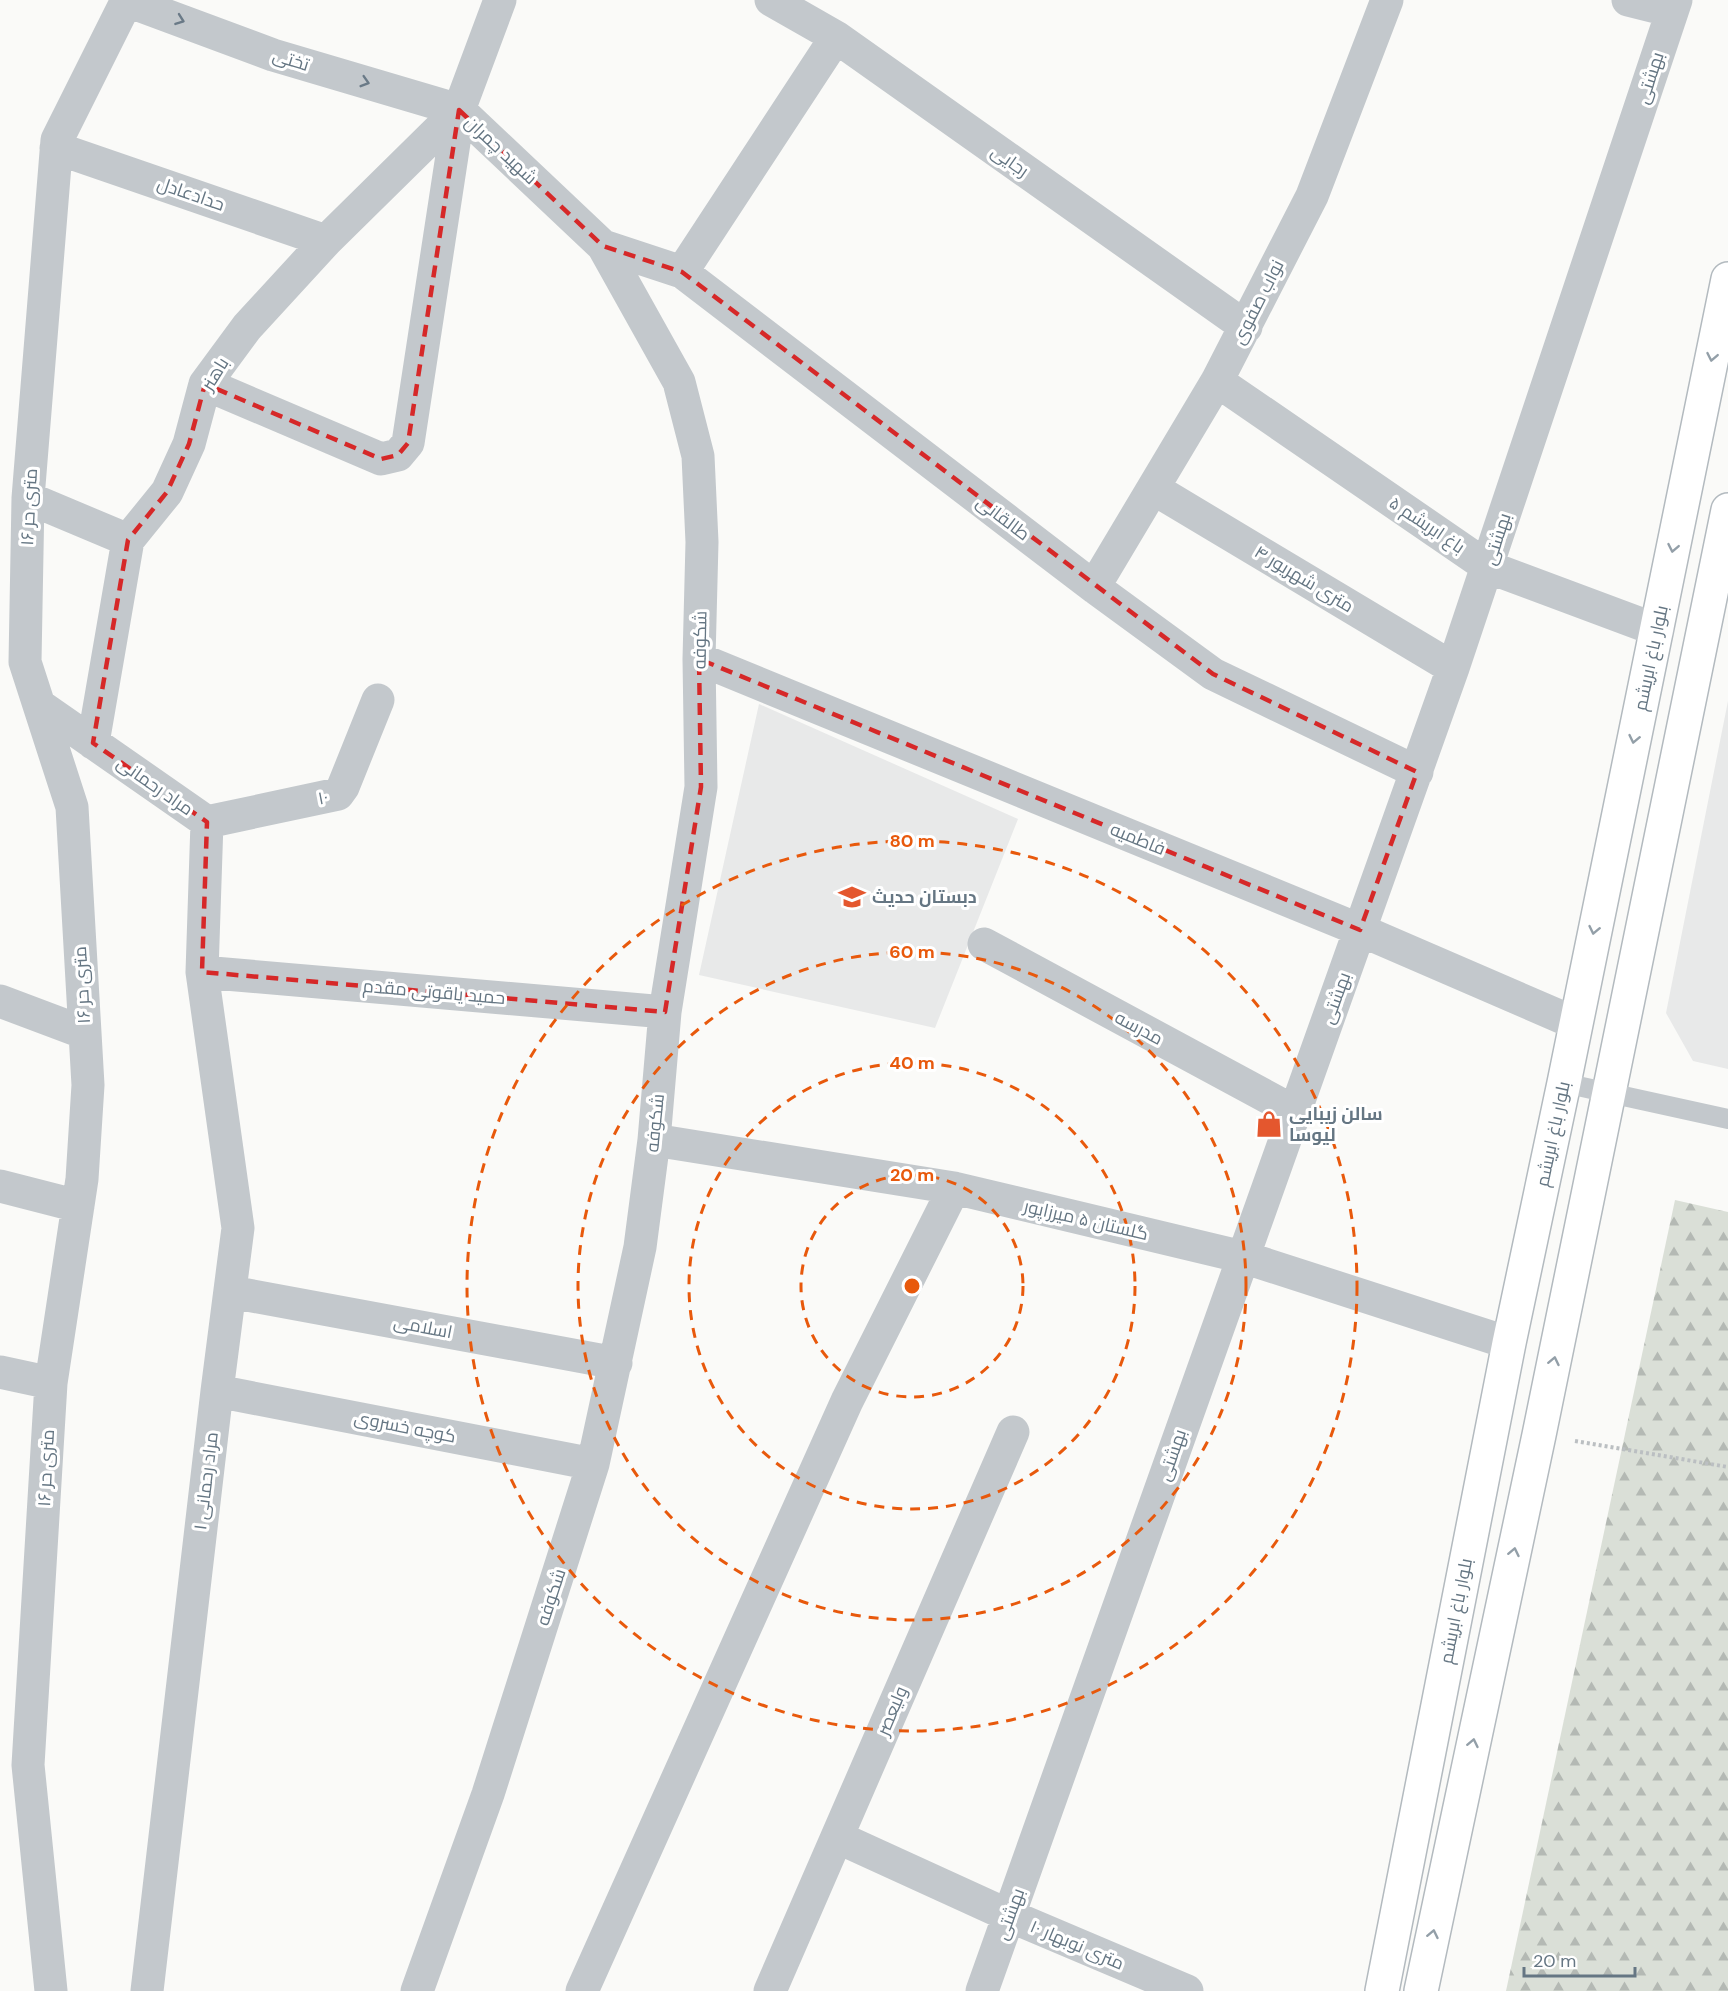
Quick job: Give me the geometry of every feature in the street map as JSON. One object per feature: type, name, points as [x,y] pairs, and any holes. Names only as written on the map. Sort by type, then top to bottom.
[{"type":"main road","name":"بلوار باغ ابریشم","points":[[1382,1991],[1509,1343],[1728,279]]},
{"type":"main road","points":[[1420,1991],[1539,1435],[1728,510]]},
{"type":"street","name":"تختی","points":[[126,0],[273,55],[459,110]]},
{"type":"street","name":"۱۶ متری حر","points":[[51,1991],[28,1765],[51,1383],[82,1179],[88,1085],[72,807],[25,662],[28,498],[57,140],[126,0]]},
{"type":"street","name":"شهید چمران","points":[[500,0],[459,110],[603,246]]},
{"type":"street","name":"رجایی","points":[[771,0],[836,37],[1246,327]]},
{"type":"street","name":"نواب صفوی","points":[[1094,587],[1217,381],[1312,196],[1387,0]]},
{"type":"street","points":[[1628,0],[1674,6]]},
{"type":"street","name":"بهشتی","points":[[982,1991],[1417,772],[1488,567],[1674,6]]},
{"type":"street","points":[[682,272],[836,37]]},
{"type":"street","name":"باهنر","points":[[93,742],[128,540],[167,492],[189,444],[205,384],[247,327],[326,241],[459,110]]},
{"type":"street","points":[[205,384],[381,459],[398,455],[408,443],[459,110]]},
{"type":"street","name":"حدادعادل","points":[[56,148],[326,241]]},
{"type":"street","name":"طالقانی","points":[[603,246],[682,272],[1094,587],[1213,674],[1417,772]]},
{"type":"street","name":"شکوفه","points":[[417,1991],[488,1794],[593,1464],[640,1247],[654,1140],[665,1012],[701,787],[699,658],[702,542],[698,456],[679,382],[603,246]]},
{"type":"street","name":"باغ ابریشم ۵","points":[[1217,381],[1488,567],[1657,630]]},
{"type":"street","name":"۴ متری شهریور","points":[[1154,489],[1453,668]]},
{"type":"street","points":[[28,498],[128,540]]},
{"type":"street","name":"فاطمیه","points":[[699,658],[1360,930],[1575,1023]]},
{"type":"street","name":"۱۰","points":[[207,822],[338,794],[344,787],[378,700]]},
{"type":"street","name":"مراد رحمانی","points":[[39,705],[207,822],[202,972]]},
{"type":"street","name":"مدرسه","points":[[984,944],[1295,1112]]},
{"type":"street","name":"حمید یاقوتی مقدم","points":[[202,972],[665,1012]]},
{"type":"street","name":"مراد رحمانی ۱","points":[[147,1991],[238,1228],[202,972]]},
{"type":"street","points":[[0,1002],[85,1033]]},
{"type":"street","name":"گلستان ۵ میرزاپور","points":[[654,1140],[954,1188],[1243,1257],[1509,1343]]},
{"type":"street","points":[[0,1186],[78,1206]]},
{"type":"street","points":[[582,1991],[847,1401],[954,1188]]},
{"type":"street","name":"اسلامی","points":[[231,1292],[616,1363]]},
{"type":"street","points":[[0,1372],[51,1383]]},
{"type":"street","name":"کوچه خسروی","points":[[217,1391],[593,1464]]},
{"type":"street","name":"ولیعصر","points":[[770,1991],[1013,1432]]},
{"type":"street","name":"۱۰ متری نوبهار","points":[[837,1837],[1010,1916],[1187,1991]]},
{"type":"lane","points":[[1564,1083],[1728,1119]]},
{"type":"path","points":[[1539,1435],[1728,1467]]},
{"type":"highlighted area","points":[[459,110],[603,246],[682,272],[1213,674],[1417,772],[1360,930],[699,659],[701,787],[665,1012],[202,972],[207,822],[93,743],[128,540],[167,492],[189,444],[205,384],[381,459],[398,455],[408,443]]},
{"type":"shaded area","points":[[1728,701],[1728,1069],[1693,1061],[1666,1013]]},
{"type":"shaded area","name":"دبستان حدیث","points":[[759,704],[1018,819],[935,1028],[699,975]]},
{"type":"green space","points":[[1675,1200],[1728,1212],[1728,1991],[1506,1991]]},
{"type":"place","name":"دبستان حدیث","points":[[852,897]]},
{"type":"place","name":"سالن زیبایی لیوسا","points":[[1269,1124]]}]
